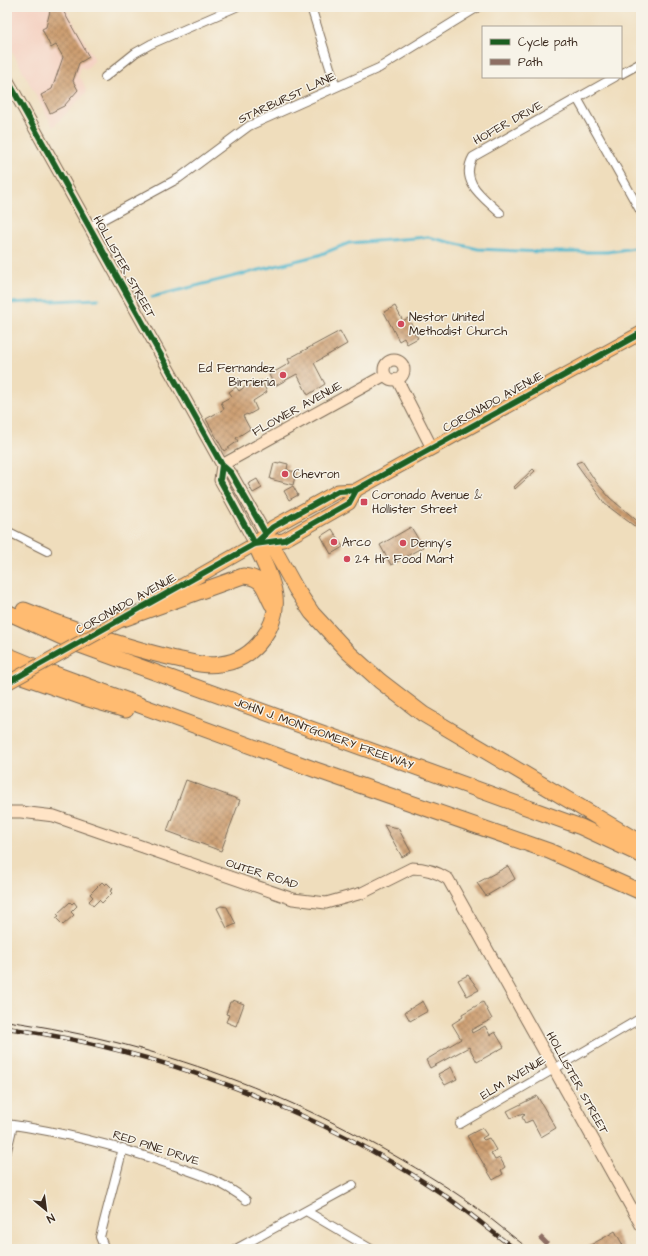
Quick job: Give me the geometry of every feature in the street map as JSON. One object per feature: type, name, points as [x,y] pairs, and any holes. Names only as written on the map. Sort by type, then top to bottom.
[{"type":"highway","points":[[7,603],[126,646],[203,665],[230,662],[254,649],[268,631],[276,600],[264,540]]},
{"type":"highway","points":[[264,540],[312,613],[348,652],[380,681],[423,714],[641,843]]},
{"type":"highway","points":[[124,619],[243,576],[258,579],[274,609]]},
{"type":"highway","name":"JOHN J. MONTGOMERY FREEWAY","points":[[7,612],[77,644],[581,827],[641,855]]},
{"type":"highway","points":[[7,655],[249,745],[549,851],[641,892]]},
{"type":"highway","points":[[7,671],[82,697],[249,745]]},
{"type":"main road","name":"CORONADO AVENUE","points":[[7,683],[264,540],[284,540],[349,503],[356,490],[641,333]]},
{"type":"street","points":[[105,77],[135,54],[151,44],[236,7]]},
{"type":"street","points":[[311,7],[336,87]]},
{"type":"street","name":"STARBURST LANE","points":[[89,227],[179,178],[249,126],[379,68],[478,7]]},
{"type":"street","points":[[622,73],[641,63]]},
{"type":"street","name":"HOFER DRIVE","points":[[500,213],[475,189],[469,178],[467,167],[473,157],[613,78]]},
{"type":"street","name":"HOLLISTER STREET","points":[[7,79],[222,466],[220,480],[264,540]]},
{"type":"street","points":[[577,98],[641,212]]},
{"type":"street","points":[[391,360],[398,360],[403,365],[404,372],[397,379],[390,379],[385,375],[384,369],[386,363],[391,360]]},
{"type":"street","name":"FLOWER AVENUE","points":[[222,466],[385,375]]},
{"type":"street","points":[[397,379],[432,448]]},
{"type":"street","points":[[7,532],[47,550]]},
{"type":"street","name":"OUTER ROAD","points":[[7,812],[54,816],[293,899],[326,903],[362,893],[412,868],[420,868],[440,874],[448,879],[490,954]]},
{"type":"street","name":"HOLLISTER STREET","points":[[490,954],[641,1225]]},
{"type":"street","name":"ELM AVENUE","points":[[460,1124],[554,1067],[641,1018]]},
{"type":"street","points":[[7,1150],[10,1125]]},
{"type":"street","name":"RED PINE DRIVE","points":[[10,1125],[123,1148],[211,1178],[232,1189],[246,1200]]},
{"type":"street","points":[[105,1249],[100,1237],[123,1148]]},
{"type":"street","points":[[236,1249],[353,1185]]},
{"type":"street","points":[[306,1211],[371,1249]]},
{"type":"shaded area","points":[[7,7],[65,7],[95,60],[86,69],[81,67],[78,78],[82,80],[87,92],[53,127],[7,42]]},
{"type":"building","points":[[51,7],[61,7],[89,57],[79,63],[73,81],[78,90],[64,106],[50,113],[41,95],[52,89],[63,57],[56,45],[51,48],[42,29],[46,27]]},
{"type":"building","name":"Nestor United Methodist Church","points":[[395,306],[403,321],[408,318],[418,338],[407,344],[404,338],[399,341],[384,312]]},
{"type":"building","points":[[340,331],[347,344],[314,363],[325,384],[308,395],[297,374],[275,386],[269,375],[290,363],[288,359]]},
{"type":"building","points":[[261,380],[267,392],[253,401],[257,410],[243,416],[250,429],[236,438],[238,441],[224,451],[206,419],[224,409],[221,402],[232,396],[229,392],[236,387],[239,391],[246,386],[247,388]]},
{"type":"building","points":[[582,461],[596,482],[610,498],[641,524],[641,531],[605,504],[576,463]]},
{"type":"building","points":[[280,462],[288,464],[287,470],[296,472],[293,485],[270,479],[274,463],[279,464]]},
{"type":"building","points":[[533,469],[535,471],[515,489],[514,487]]},
{"type":"building","points":[[257,479],[262,488],[253,493],[248,484]]},
{"type":"building","points":[[293,486],[298,495],[289,500],[284,491]]},
{"type":"building","points":[[411,527],[423,547],[391,565],[380,545]]},
{"type":"building","points":[[332,529],[343,547],[331,554],[321,536]]},
{"type":"building","points":[[186,780],[240,800],[221,851],[167,831]]},
{"type":"building","points":[[384,825],[398,828],[411,852],[402,857]]},
{"type":"building","points":[[508,866],[515,879],[486,896],[477,883]]},
{"type":"building","points":[[102,882],[105,885],[107,883],[113,889],[110,891],[112,893],[102,903],[99,900],[93,906],[89,901],[93,897],[90,894]]},
{"type":"building","points":[[70,902],[72,904],[74,902],[77,906],[71,912],[74,915],[63,925],[56,918],[59,916],[57,914]]},
{"type":"building","points":[[221,906],[227,907],[236,924],[227,928],[217,908]]},
{"type":"building","points":[[468,975],[479,990],[467,996],[458,980]]},
{"type":"building","points":[[233,1000],[244,1004],[236,1026],[226,1022],[229,1015],[226,1014],[230,1002]]},
{"type":"building","points":[[423,1001],[428,1011],[410,1021],[405,1012]]},
{"type":"building","points":[[483,1002],[492,1019],[471,1030],[472,1033],[485,1026],[490,1035],[495,1032],[504,1047],[477,1062],[469,1047],[430,1068],[426,1060],[461,1039],[452,1024],[463,1017],[462,1014]]},
{"type":"building","points":[[451,1067],[457,1079],[445,1085],[438,1074]]},
{"type":"building","points":[[537,1096],[556,1128],[541,1137],[532,1120],[525,1123],[522,1117],[525,1115],[523,1113],[511,1118],[507,1111]]},
{"type":"building","points":[[482,1128],[487,1135],[482,1138],[484,1140],[489,1138],[496,1150],[491,1153],[495,1160],[500,1158],[505,1167],[501,1170],[503,1174],[493,1180],[467,1136]]},
{"type":"building","points":[[615,1231],[625,1249],[583,1249],[607,1236]]},
{"type":"waterway","points":[[152,297],[319,255],[349,243],[428,237],[478,249],[542,252],[607,252],[641,247]]},
{"type":"waterway","points":[[7,303],[98,299]]},
{"type":"tram line","points":[[7,1021],[67,1031],[126,1045],[183,1062],[240,1082],[295,1105],[349,1131],[402,1160],[483,1212],[529,1249]]},
{"type":"railway","points":[[7,1028],[119,1050],[230,1086],[284,1108],[336,1132],[387,1159],[445,1196],[515,1249]]},
{"type":"marked path","points":[[540,1237],[552,1249]]},
{"type":"cycle path","points":[[7,79],[222,465],[231,473],[266,534]]},
{"type":"cycle path","points":[[7,683],[255,544],[273,527],[338,491],[356,490],[641,333]]},
{"type":"cycle path","points":[[222,465],[220,480],[255,544]]},
{"type":"cycle path","points":[[255,544],[284,540],[349,503],[356,490]]},
{"type":"place","name":"Nestor United Methodist Church","points":[[401,324]]},
{"type":"place","name":"Ed Fernandez Birrieria","points":[[283,375]]},
{"type":"place","name":"Chevron","points":[[285,474]]},
{"type":"place","name":"Coronado Avenue & Hollister Street","points":[[364,502]]},
{"type":"place","name":"Arco","points":[[334,542]]},
{"type":"place","name":"Denny's","points":[[403,543]]},
{"type":"place","name":"24 Hr Food Mart","points":[[347,559]]}]
